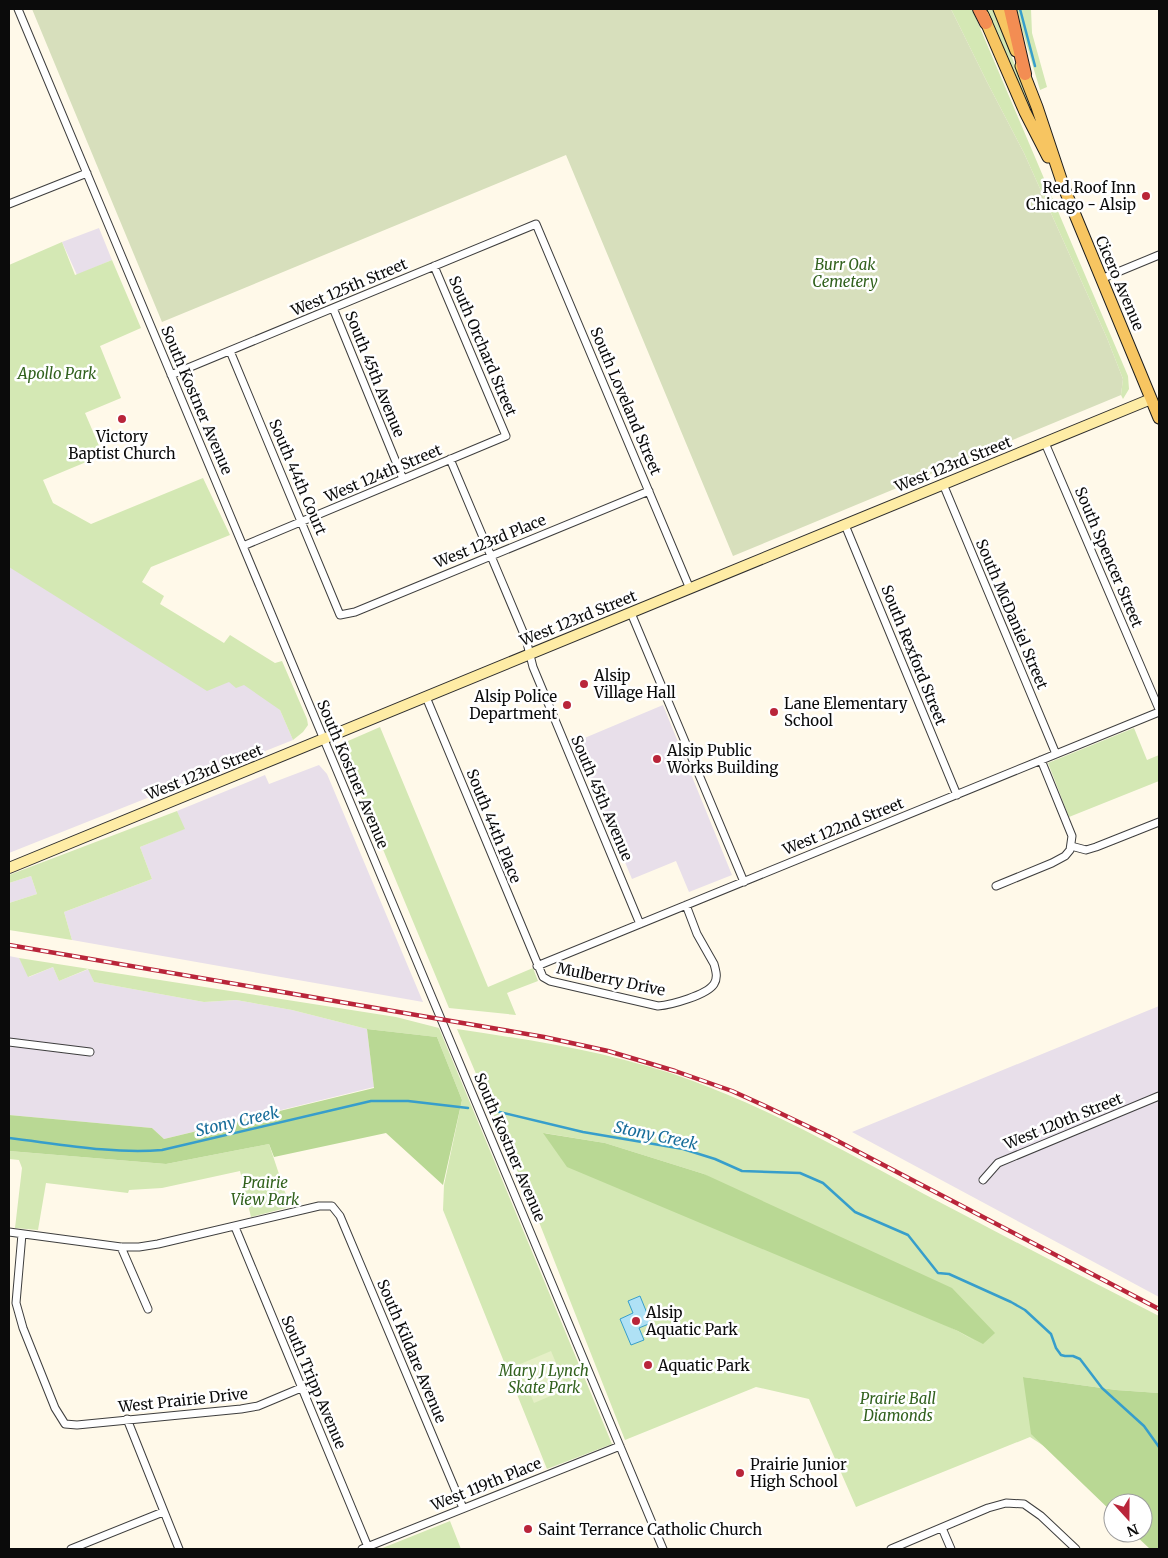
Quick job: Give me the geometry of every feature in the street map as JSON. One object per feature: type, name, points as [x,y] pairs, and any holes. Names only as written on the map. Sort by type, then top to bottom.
[{"type":"highway","points":[[980,9],[986,23]]},
{"type":"highway","points":[[1010,9],[1025,74]]},
{"type":"main road","name":"Cicero Avenue","points":[[999,9],[1037,107],[1064,188],[1101,279],[1155,398],[1159,418]]},
{"type":"main road","name":"Cicero Avenue","points":[[986,23],[1025,112],[1064,188]]},
{"type":"street","name":"South Kostner Avenue","points":[[18,9],[664,1549]]},
{"type":"street","points":[[9,204],[87,173]]},
{"type":"street","name":"West 125th Street","points":[[171,375],[536,224]]},
{"type":"street","name":"South Loveland Street","points":[[536,224],[690,589]]},
{"type":"street","points":[[1101,279],[1159,255]]},
{"type":"street","name":"South Orchard Street","points":[[434,266],[506,436]]},
{"type":"street","name":"South 45th Avenue","points":[[334,308],[403,479]]},
{"type":"street","name":"South 44th Court","points":[[230,351],[340,615]]},
{"type":"street","name":"West 123rd Street","points":[[9,868],[1155,398]]},
{"type":"street","name":"West 124th Street","points":[[243,546],[506,436]]},
{"type":"street","name":"South Spencer Street","points":[[1046,443],[1159,710]]},
{"type":"street","name":"South 45th Avenue","points":[[450,459],[526,639],[533,667],[640,924]]},
{"type":"street","name":"South McDaniel Street","points":[[943,484],[1056,754]]},
{"type":"street","name":"West 123rd Place","points":[[340,615],[355,612],[649,491]]},
{"type":"street","name":"South Rexford Street","points":[[845,525],[957,795]]},
{"type":"street","points":[[631,613],[744,882]]},
{"type":"street","name":"South 44th Place","points":[[426,697],[537,966]]},
{"type":"street","name":"West 122nd Street","points":[[537,966],[957,795],[1159,710]]},
{"type":"street","points":[[996,886],[1052,863],[1068,854],[1071,846],[1072,836],[1041,760]]},
{"type":"street","points":[[1071,846],[1086,850],[1096,848],[1159,822]]},
{"type":"street","name":"Mulberry Drive","points":[[537,966],[543,977],[550,980],[658,1006],[674,1004],[712,987],[716,974],[714,964],[697,934],[686,906]]},
{"type":"street","points":[[9,1042],[90,1052]]},
{"type":"street","name":"West 120th Street","points":[[983,1180],[998,1162],[1159,1096]]},
{"type":"street","name":"South Kildare Avenue","points":[[234,1227],[319,1206],[332,1206],[340,1216],[463,1508]]},
{"type":"street","points":[[9,1232],[121,1247],[139,1247],[234,1227]]},
{"type":"street","name":"South Tripp Avenue","points":[[234,1227],[365,1548]]},
{"type":"street","name":"West Prairie Drive","points":[[22,1234],[16,1303],[22,1328],[55,1408],[65,1424],[77,1425],[241,1409],[258,1406],[301,1388]]},
{"type":"street","points":[[121,1247],[148,1309]]},
{"type":"street","points":[[127,1420],[179,1549]]},
{"type":"street","name":"West 119th Place","points":[[365,1548],[620,1446]]},
{"type":"street","points":[[891,1549],[988,1508],[1006,1503],[1024,1504],[1042,1516],[1076,1549]]},
{"type":"street","points":[[71,1549],[163,1512]]},
{"type":"street","points":[[942,1528],[950,1549]]},
{"type":"shaded area","points":[[99,228],[112,260],[77,275],[62,242]]},
{"type":"shaded area","points":[[9,541],[274,696],[293,740],[9,853]]},
{"type":"shaded area","points":[[663,705],[732,875],[689,892],[676,861],[632,879],[575,742]]},
{"type":"shaded area","points":[[319,765],[327,774],[423,1002],[72,940],[64,912],[152,879],[140,847],[184,829],[177,811],[265,775],[269,784]]},
{"type":"shaded area","points":[[31,876],[37,894],[9,903],[9,883]]},
{"type":"shaded area","points":[[9,956],[19,958],[29,977],[53,967],[59,981],[89,969],[94,982],[204,1002],[236,1000],[292,1010],[367,1029],[374,1087],[164,1139],[152,1128],[9,1115]]},
{"type":"shaded area","points":[[1159,1006],[1159,1297],[852,1132]]},
{"type":"green space","name":"Burr Oak Cemetery","points":[[32,9],[951,9],[1024,153],[1107,338],[1123,379],[1121,395],[733,556],[566,155],[162,322]]},
{"type":"green space","points":[[951,9],[972,9],[1128,376],[1129,389],[1123,399],[1121,395],[1123,379],[1107,338],[1024,153]]},
{"type":"green space","points":[[986,9],[993,9],[1033,111],[1029,112]]},
{"type":"green space","points":[[1016,9],[1031,9],[1032,33],[1047,87],[1040,90]]},
{"type":"green space","name":"Apollo Park","points":[[62,242],[75,275],[112,260],[141,328],[100,346],[121,398],[85,413],[103,455],[43,480],[53,503],[91,524],[203,478],[230,535],[151,567],[142,582],[164,596],[160,604],[224,643],[230,635],[275,663],[282,661],[308,725],[293,740],[280,710],[244,685],[236,688],[229,682],[207,691],[9,567],[9,265]]},
{"type":"green space","points":[[380,727],[488,987],[533,968],[538,981],[507,993],[516,1015],[449,1008],[342,751],[348,741]]},
{"type":"green space","points":[[1134,728],[1147,760],[1159,755],[1159,781],[1069,817],[1048,763]]},
{"type":"green space","points":[[177,811],[185,829],[140,847],[152,879],[64,912],[72,940],[9,930],[9,903],[37,894],[31,876],[9,883],[9,875]]},
{"type":"green space","points":[[19,958],[396,1017],[439,1028],[612,1444],[547,1469],[443,1210],[444,1185],[462,1100],[437,1037],[367,1029],[292,1010],[236,1000],[204,1002],[94,982],[88,969],[59,981],[53,967],[28,977]]},
{"type":"green space","points":[[367,1029],[437,1037],[462,1100],[443,1185],[386,1133],[274,1157],[269,1144],[166,1164],[9,1151],[9,1115],[152,1128],[164,1139],[374,1088]]},
{"type":"green space","name":"Prairie Ball Diamonds","points":[[457,1029],[547,1043],[606,1055],[664,1071],[723,1093],[810,1133],[1159,1316],[1159,1393],[1116,1390],[1023,1377],[1159,1473],[1159,1549],[1153,1543],[1153,1493],[1103,1493],[1103,1495],[1050,1450],[1030,1437],[856,1507],[809,1399],[756,1387],[625,1440],[539,1222]],"holes":[[[544,1133],[605,1143],[704,1174],[978,1343],[958,1331]]]},
{"type":"green space","points":[[543,1133],[605,1143],[704,1174],[952,1288],[995,1333],[983,1344],[958,1331],[567,1167]]},
{"type":"green space","name":"Prairie View Park","points":[[269,1144],[290,1207],[251,1217],[240,1171],[162,1188],[129,1190],[128,1193],[46,1183],[38,1230],[15,1228],[22,1168],[19,1160],[9,1159],[9,1151],[166,1164]]},
{"type":"green space","name":"Mary J Lynch Skate Park","points":[[551,1351],[567,1389],[534,1403],[518,1365]]},
{"type":"green space","points":[[1023,1377],[1116,1390],[1159,1393],[1159,1549],[1150,1549],[1144,1543],[1153,1543],[1153,1493],[1103,1493],[1103,1503],[1031,1434]]},
{"type":"green space","points":[[450,1521],[461,1549],[380,1549]]},
{"type":"water","name":"Alsip Aquatic Park","points":[[640,1296],[651,1323],[639,1328],[644,1340],[631,1345],[620,1319],[633,1313],[628,1301]]},
{"type":"waterway","points":[[1020,9],[1035,66]]},
{"type":"waterway","name":"Stony Creek","points":[[9,1138],[104,1150],[162,1150],[371,1101],[408,1101],[468,1108]]},
{"type":"waterway","name":"Stony Creek","points":[[491,1110],[583,1132],[683,1149],[715,1159],[742,1171],[800,1173],[823,1183],[855,1212],[908,1235],[938,1273],[949,1274],[1025,1310],[1051,1334],[1056,1348],[1061,1355],[1080,1359],[1102,1388],[1144,1426],[1159,1447]]},
{"type":"railway","points":[[9,945],[544,1037],[608,1051],[675,1071],[732,1091],[828,1136],[1159,1309]]},
{"type":"place","name":"Red Roof Inn Chicago - Alsip","points":[[1146,196]]},
{"type":"place","name":"Victory Baptist Church","points":[[122,419]]},
{"type":"place","name":"Alsip Village Hall","points":[[584,684]]},
{"type":"place","name":"Alsip Police Department","points":[[567,705]]},
{"type":"place","name":"Lane Elementary School","points":[[774,712]]},
{"type":"place","name":"Alsip Public Works Building","points":[[657,759]]},
{"type":"place","name":"Alsip Aquatic Park","points":[[636,1321]]},
{"type":"place","name":"Aquatic Park","points":[[648,1365]]},
{"type":"place","name":"Prairie Junior High School","points":[[740,1473]]},
{"type":"place","name":"Saint Terrance Catholic Church","points":[[528,1529]]}]
